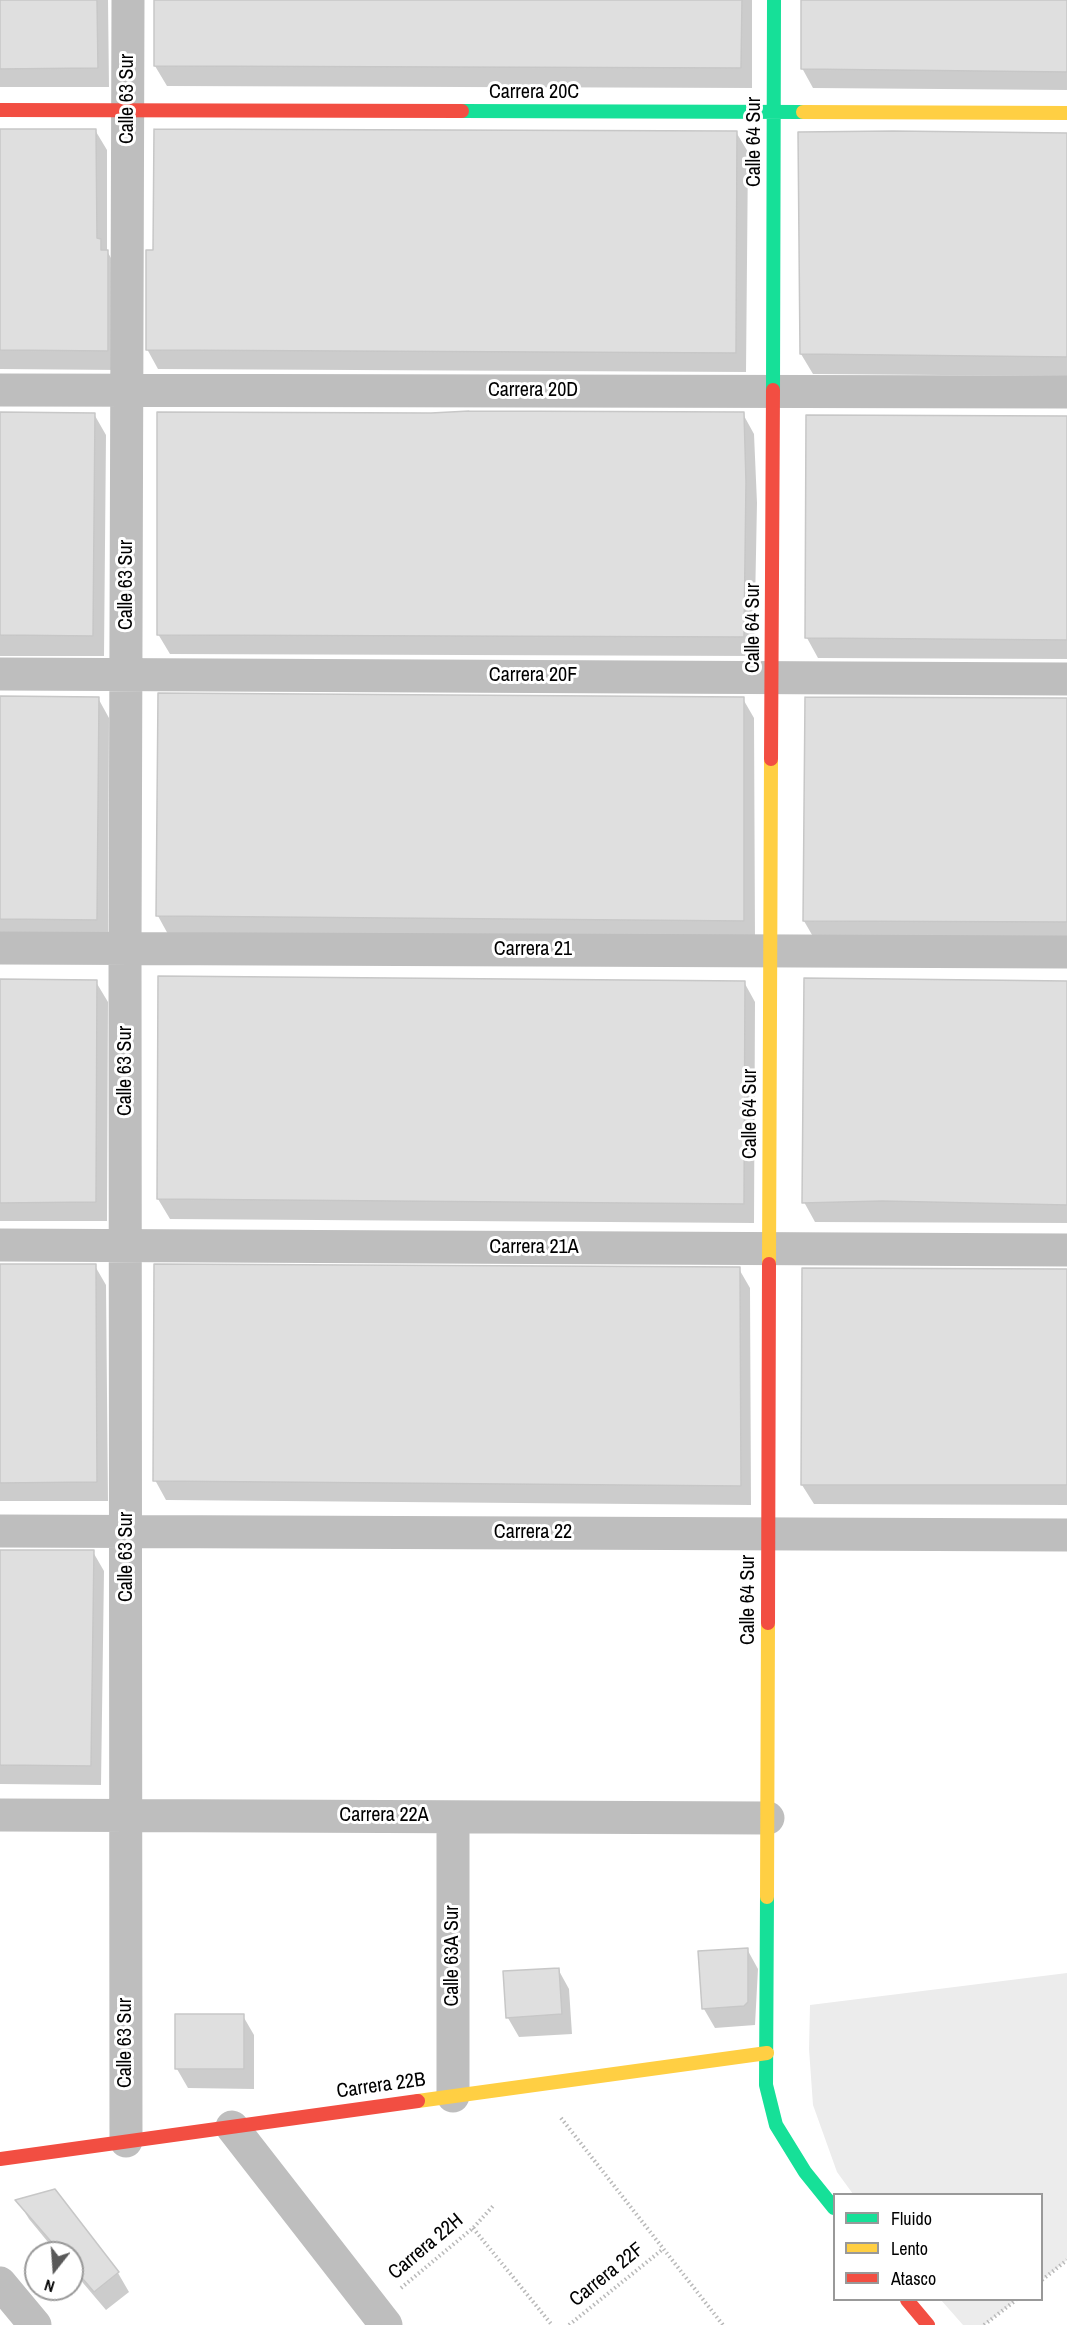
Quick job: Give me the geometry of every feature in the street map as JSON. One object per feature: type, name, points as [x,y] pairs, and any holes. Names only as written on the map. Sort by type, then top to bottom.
[{"type":"street","name":"Calle 63 Sur","points":[[126,2142],[125,948],[128,0]]},
{"type":"street","name":"Calle 64 Sur","points":[[774,0],[766,2085],[776,2125],[805,2172],[833,2207]]},
{"type":"street","name":"Carrera 20C","points":[[0,110],[1067,113]]},
{"type":"street","name":"Carrera 20D","points":[[0,390],[1067,392]]},
{"type":"street","name":"Carrera 20F","points":[[0,674],[1067,679]]},
{"type":"street","name":"Carrera 21","points":[[0,948],[1067,952]]},
{"type":"street","name":"Carrera 21A","points":[[0,1245],[1067,1250]]},
{"type":"street","name":"Carrera 22","points":[[0,1531],[1067,1535]]},
{"type":"street","name":"Carrera 22A","points":[[0,1815],[768,1818]]},
{"type":"street","name":"Calle 63A Sur","points":[[453,1817],[453,2096]]},
{"type":"street","name":"Carrera 22B","points":[[0,2159],[767,2053]]},
{"type":"street","points":[[232,2127],[381,2318]]},
{"type":"street","points":[[0,2283],[35,2325]]},
{"type":"street","points":[[908,2301],[928,2325]]},
{"type":"path","points":[[560,2117],[723,2325]]},
{"type":"path","name":"Carrera 22H","points":[[381,2318],[494,2205]]},
{"type":"path","points":[[473,2228],[552,2325]]},
{"type":"path","name":"Carrera 22F","points":[[569,2325],[663,2249]]},
{"type":"path","points":[[1043,2278],[1067,2260]]},
{"type":"path","points":[[984,2325],[1015,2301]]},
{"type":"shaded area","points":[[1067,1973],[1067,2260],[1043,2279],[1043,2193],[852,2193],[837,2172],[813,2105],[809,2049],[810,2005]]},
{"type":"shaded area","points":[[942,2301],[1015,2301],[984,2325],[963,2325]]},
{"type":"building","points":[[0,0],[97,0],[98,68],[0,69]]},
{"type":"building","points":[[154,0],[742,0],[741,68],[154,66]]},
{"type":"building","points":[[801,0],[1067,0],[1067,72],[801,69]]},
{"type":"building","points":[[0,129],[96,129],[97,238],[101,239],[101,250],[108,250],[108,351],[0,350]]},
{"type":"building","points":[[154,129],[737,131],[736,353],[146,350],[146,250],[153,250]]},
{"type":"building","points":[[798,132],[1067,133],[1067,357],[800,354]]},
{"type":"building","points":[[469,411],[744,412],[746,482],[744,637],[157,635],[157,412],[431,413]]},
{"type":"building","points":[[0,412],[95,413],[93,636],[0,635]]},
{"type":"building","points":[[806,415],[1067,416],[1067,640],[805,638]]},
{"type":"building","points":[[158,693],[744,697],[744,921],[156,916]]},
{"type":"building","points":[[0,696],[99,697],[97,920],[0,919]]},
{"type":"building","points":[[805,697],[1067,698],[1067,922],[803,921]]},
{"type":"building","points":[[158,976],[745,981],[744,1204],[157,1199]]},
{"type":"building","points":[[804,978],[1067,981],[1067,1205],[882,1201],[802,1203]]},
{"type":"building","points":[[0,979],[97,980],[96,1202],[0,1203]]},
{"type":"building","points":[[0,1264],[96,1264],[97,1482],[0,1483]]},
{"type":"building","points":[[154,1264],[740,1267],[741,1486],[153,1481]]},
{"type":"building","points":[[802,1268],[1067,1269],[1067,1485],[801,1485]]},
{"type":"building","points":[[0,1550],[94,1550],[91,1766],[0,1765]]},
{"type":"building","points":[[748,1948],[748,2002],[744,2006],[702,2009],[698,1951]]},
{"type":"building","points":[[559,1968],[562,2014],[506,2018],[503,1971]]},
{"type":"building","points":[[175,2014],[244,2014],[244,2069],[175,2069]]},
{"type":"building","points":[[55,2189],[119,2272],[94,2292],[84,2280],[84,2241],[51,2241],[15,2200]]},
{"type":"traffic: fast","points":[[773,390],[774,0]]},
{"type":"traffic: fast","points":[[462,111],[803,112]]},
{"type":"traffic: fast","points":[[767,1897],[766,2085],[776,2125],[805,2172],[833,2207]]},
{"type":"traffic: slow","points":[[803,112],[1067,113]]},
{"type":"traffic: slow","points":[[769,1264],[771,759]]},
{"type":"traffic: slow","points":[[767,1897],[768,1623]]},
{"type":"traffic: slow","points":[[418,2101],[767,2053]]},
{"type":"traffic: jam","points":[[0,110],[462,111]]},
{"type":"traffic: jam","points":[[771,759],[773,390]]},
{"type":"traffic: jam","points":[[768,1623],[769,1264]]},
{"type":"traffic: jam","points":[[0,2159],[418,2101]]},
{"type":"traffic: jam","points":[[908,2301],[928,2325]]}]
